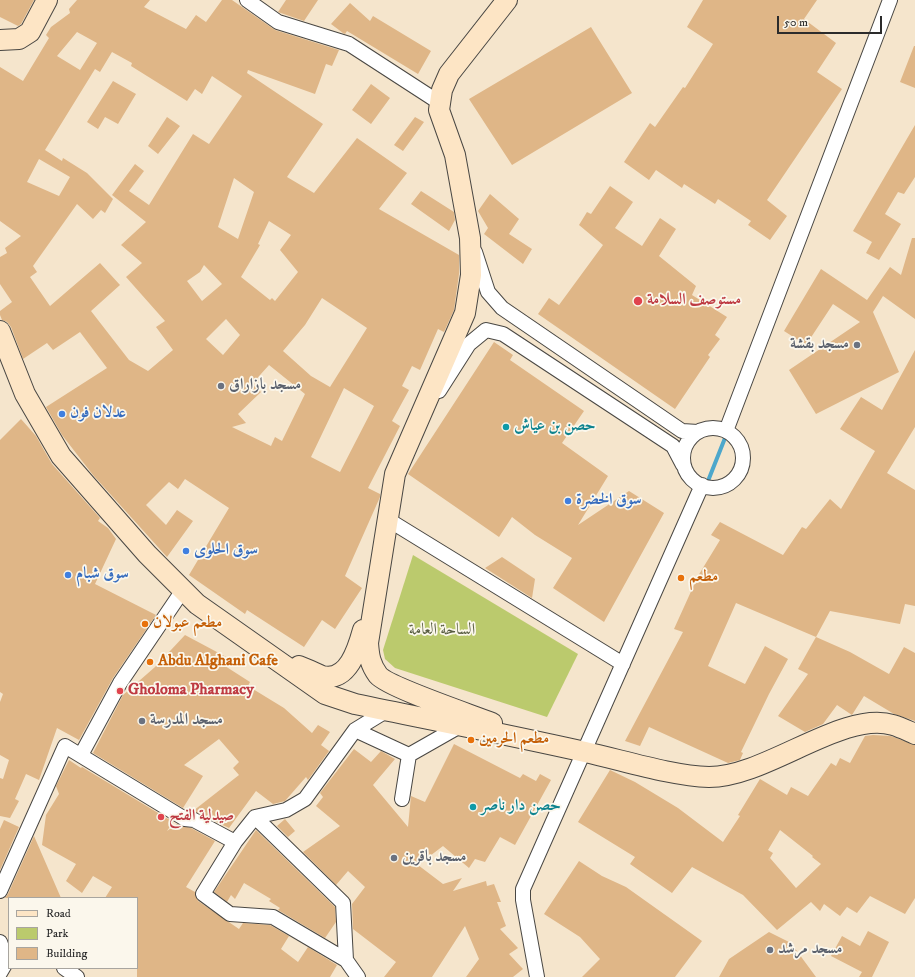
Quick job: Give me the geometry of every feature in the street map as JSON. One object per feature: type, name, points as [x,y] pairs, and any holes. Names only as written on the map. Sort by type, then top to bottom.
[{"type":"main road","points":[[0,40],[19,39],[30,32],[47,0]]},
{"type":"main road","points":[[508,0],[449,74],[442,90],[439,110],[455,155],[470,238],[471,275],[465,313],[394,474],[368,643],[370,662],[379,676],[398,686],[542,743]]},
{"type":"main road","points":[[0,331],[25,394],[61,456],[146,554],[196,604],[326,694],[355,704],[386,711],[542,743],[671,772],[710,777],[746,772],[840,731],[866,724],[892,725],[915,734]]},
{"type":"main road","points":[[264,651],[324,676],[336,676],[346,668],[355,656],[377,587]]},
{"type":"street","points":[[246,0],[278,22],[349,44],[440,103]]},
{"type":"street","points":[[726,431],[890,0]]},
{"type":"street","points":[[470,238],[488,292],[502,308],[682,431],[698,432]]},
{"type":"street","points":[[410,438],[469,344],[486,330],[503,334],[516,342],[673,446],[690,477],[702,486],[722,486],[731,482],[738,474],[742,465],[740,445],[734,437],[726,431],[716,428],[707,428],[690,438],[685,446],[683,464]]},
{"type":"street","points":[[537,977],[522,900],[523,889],[702,486]]},
{"type":"street","points":[[388,519],[623,664]]},
{"type":"street","points":[[81,755],[120,682],[183,590]]},
{"type":"street","points":[[358,977],[346,960],[273,917],[230,914],[203,894],[236,842],[255,816],[286,810],[305,799],[355,730],[386,711]]},
{"type":"street","points":[[409,755],[460,726]]},
{"type":"street","points":[[355,730],[409,755]]},
{"type":"street","points":[[0,891],[65,746],[185,819],[194,820],[236,842]]},
{"type":"street","points":[[402,799],[409,755]]},
{"type":"street","points":[[255,816],[343,903],[346,960]]},
{"type":"street","points":[[0,942],[5,964]]},
{"type":"street","points":[[65,969],[77,977]]},
{"type":"green space","name":"الساحة العامة","points":[[413,555],[578,654],[547,717],[395,668],[385,659],[383,650]]},
{"type":"building","points":[[0,0],[34,0],[21,24],[18,26],[0,17]]},
{"type":"building","points":[[77,0],[150,0],[144,7],[186,29],[196,15],[206,22],[222,0],[232,0],[275,30],[339,50],[332,66],[326,64],[315,94],[248,70],[247,73],[323,124],[287,177],[314,193],[357,138],[407,173],[379,209],[459,255],[459,274],[454,310],[444,332],[438,329],[420,370],[412,366],[402,386],[409,390],[392,421],[400,426],[368,488],[380,494],[380,497],[345,576],[362,588],[335,629],[322,620],[304,647],[247,610],[245,614],[189,575],[229,508],[185,479],[178,489],[169,482],[146,505],[166,525],[177,510],[193,521],[167,557],[93,475],[62,435],[46,407],[107,368],[80,332],[53,350],[47,343],[23,359],[11,327],[7,322],[2,320],[0,315],[0,311],[12,302],[0,284],[0,257],[7,253],[5,248],[21,236],[0,221],[0,67],[23,81],[49,38],[46,35],[51,27],[70,13],[69,9]],"holes":[[[77,32],[97,43],[80,70],[57,56]],[[112,52],[132,63],[131,66],[187,101],[195,89],[202,94],[212,76],[242,96],[209,144],[193,134],[149,205],[129,191],[144,171],[135,164],[112,195],[146,222],[121,245],[142,263],[126,277],[165,321],[156,327],[173,350],[148,371],[129,360],[91,311],[120,285],[100,263],[50,306],[30,277],[37,272],[33,266],[77,204],[93,219],[101,210],[105,213],[113,199],[87,173],[63,158],[62,161],[45,150],[95,69],[100,72]],[[39,159],[70,177],[59,196],[27,182]],[[234,178],[254,192],[238,239],[218,227]],[[269,221],[291,235],[280,250],[298,272],[275,301],[272,298],[270,300],[241,277],[260,245],[258,244]],[[204,265],[222,284],[202,301],[187,281],[200,272]],[[322,298],[367,328],[330,387],[311,376],[283,351],[305,325]],[[226,319],[240,335],[223,355],[206,339]],[[269,365],[305,394],[282,441],[275,437],[271,446],[232,427],[246,423],[238,414],[261,392],[252,384]],[[344,388],[374,406],[340,472],[311,457]]]},
{"type":"building","points":[[286,0],[318,0],[304,21],[278,12]]},
{"type":"building","points":[[703,0],[817,0],[804,19],[836,43],[817,72],[842,89],[767,200],[787,216],[770,240],[748,225],[751,221],[718,199],[715,204],[684,184],[682,188],[656,170],[649,180],[624,162],[650,123],[655,127],[683,87],[685,88],[713,44],[687,27]]},
{"type":"building","points":[[350,3],[370,21],[373,16],[431,51],[418,74],[347,31],[345,34],[331,24]]},
{"type":"building","points":[[591,27],[632,93],[512,165],[469,99]]},
{"type":"building","points":[[915,46],[915,88],[900,82]]},
{"type":"building","points":[[113,81],[136,94],[118,124],[105,117],[98,129],[87,122]]},
{"type":"building","points":[[371,84],[390,98],[371,124],[352,110]]},
{"type":"building","points":[[167,117],[180,126],[158,154],[148,146]]},
{"type":"building","points":[[415,117],[424,122],[403,151],[394,145]]},
{"type":"building","points":[[915,125],[915,177],[904,194],[898,192],[885,214],[901,224],[879,260],[866,253],[872,242],[853,231]]},
{"type":"building","name":"مستوصف السلامة","points":[[610,186],[633,202],[615,228],[642,246],[660,218],[676,229],[659,256],[696,286],[692,295],[727,317],[715,335],[720,339],[708,355],[710,357],[675,409],[538,314],[549,298],[559,305],[603,245],[579,225],[587,212],[591,214]]},
{"type":"building","points":[[421,191],[454,212],[455,220],[449,231],[411,204]]},
{"type":"building","points":[[490,194],[519,219],[509,234],[532,249],[523,264],[484,234],[488,228],[478,211]]},
{"type":"building","points":[[912,238],[915,238],[915,319],[883,296],[873,312],[899,372],[816,414],[789,370],[860,322],[833,304],[806,345],[784,331],[821,269],[867,300],[890,267],[901,275]]},
{"type":"building","points":[[494,342],[513,355],[510,360],[584,411],[562,443],[608,476],[578,525],[629,491],[664,513],[604,622],[553,588],[572,558],[535,535],[512,517],[499,537],[408,474]]},
{"type":"building","points":[[915,350],[915,427],[887,473],[915,490],[915,606],[905,604],[900,624],[830,611],[816,637],[736,603],[708,666],[745,684],[765,646],[788,659],[741,752],[743,753],[740,760],[728,763],[649,727],[640,746],[625,741],[683,632],[674,629],[698,576],[720,540],[711,535],[720,522],[783,555],[802,527],[806,529],[830,499],[841,509],[875,451],[840,429],[861,397],[882,410]]},
{"type":"building","name":"سوق شبام","points":[[21,419],[36,436],[52,464],[100,518],[98,521],[108,528],[116,539],[95,584],[156,615],[113,678],[79,740],[57,728],[39,780],[26,774],[15,799],[19,801],[10,818],[0,816],[0,778],[3,779],[9,760],[0,755],[0,702],[3,694],[0,692],[0,440]]},
{"type":"building","points":[[502,557],[535,579],[532,598],[485,568]]},
{"type":"building","points":[[185,635],[230,659],[225,666],[250,682],[248,686],[284,708],[312,733],[318,725],[330,732],[321,745],[329,751],[308,780],[306,777],[285,801],[273,804],[256,791],[229,828],[193,811],[239,775],[233,768],[239,762],[219,739],[184,765],[203,776],[183,808],[93,753],[123,695],[155,667]]},
{"type":"building","points":[[816,637],[850,652],[889,674],[904,647],[915,653],[915,721],[894,714],[864,696],[852,715],[837,705],[823,724],[805,732],[778,716],[808,674],[798,669]]},
{"type":"building","points":[[865,736],[891,736],[915,745],[915,898],[905,914],[870,896],[857,913],[847,907],[840,916],[824,904],[820,911],[811,902],[777,930],[743,895],[692,867],[672,893],[630,864],[635,857],[578,822],[610,770],[635,782],[678,808],[723,842],[740,816],[738,815],[760,779],[787,795],[791,787],[808,796],[831,763],[836,766],[840,758],[850,763]],"holes":[[[780,830],[813,856],[812,857],[821,864],[796,888],[770,858],[773,853],[768,850]]]},
{"type":"building","points":[[454,744],[520,778],[523,774],[536,781],[540,774],[551,780],[515,845],[500,837],[485,862],[475,859],[469,868],[443,846],[418,865],[443,884],[462,878],[453,891],[486,881],[487,886],[494,884],[501,902],[497,902],[506,926],[500,929],[518,948],[509,954],[523,969],[513,977],[466,977],[479,959],[465,926],[432,977],[384,977],[396,962],[353,929],[352,904],[365,887],[348,871],[336,885],[303,852],[340,826],[316,806],[323,797],[320,793],[354,749],[371,762],[381,751],[395,759],[373,785],[408,827],[411,796],[425,802]]},
{"type":"building","points":[[69,760],[173,822],[167,831],[177,824],[191,828],[215,841],[186,887],[195,892],[198,901],[239,929],[243,923],[270,925],[289,936],[281,949],[298,962],[308,947],[337,965],[330,977],[137,977],[138,897],[106,897],[112,887],[93,876],[82,893],[66,881],[76,864],[42,845],[46,815],[59,794],[56,786]]},
{"type":"building","points":[[285,819],[295,831],[288,837],[277,826]]},
{"type":"building","points":[[4,820],[19,827],[0,870],[0,829]]},
{"type":"building","points":[[256,830],[335,907],[336,922],[325,938],[278,910],[280,908],[269,901],[271,899],[244,883],[235,899],[231,895],[227,902],[214,892]]},
{"type":"building","points":[[34,836],[61,897],[5,898]]},
{"type":"building","points":[[579,861],[602,876],[626,887],[702,941],[675,977],[582,977],[600,959],[580,937],[544,914]]},
{"type":"building","points":[[868,931],[889,942],[872,977],[859,977],[862,972],[831,956],[842,936],[860,946]]},
{"type":"building","name":"مسجد مرشد","points":[[769,932],[791,943],[816,977],[719,977],[729,959]]},
{"type":"waterway","points":[[706,486],[727,433]]},
{"type":"place","name":"مستوصف السلامة","points":[[638,301]]},
{"type":"place","name":"مسجد بقشة","points":[[857,345]]},
{"type":"place","name":"مسجد بازاراق","points":[[221,386]]},
{"type":"place","name":"عدلان فون","points":[[62,414]]},
{"type":"place","name":"حصن بن عياش","points":[[506,427]]},
{"type":"place","name":"سوق الخضرة","points":[[568,501]]},
{"type":"place","name":"سوق الحلوى","points":[[186,551]]},
{"type":"place","name":"سوق شبام","points":[[68,575]]},
{"type":"place","name":"مطعم","points":[[681,578]]},
{"type":"place","name":"مطعم عبولان","points":[[145,624]]},
{"type":"place","name":"Abdu Alghani Cafe","points":[[150,662]]},
{"type":"place","name":"Gholoma Pharmacy","points":[[120,691]]},
{"type":"place","name":"مسجد المدرسة","points":[[142,721]]},
{"type":"place","name":"مطعم الحرمين","points":[[471,740]]},
{"type":"place","name":"حصن دار ناصر","points":[[473,807]]},
{"type":"place","name":"صيدلية الفتح","points":[[161,817]]},
{"type":"place","name":"مسجد باقرين","points":[[394,858]]},
{"type":"place","name":"مسجد مرشد","points":[[770,950]]}]
